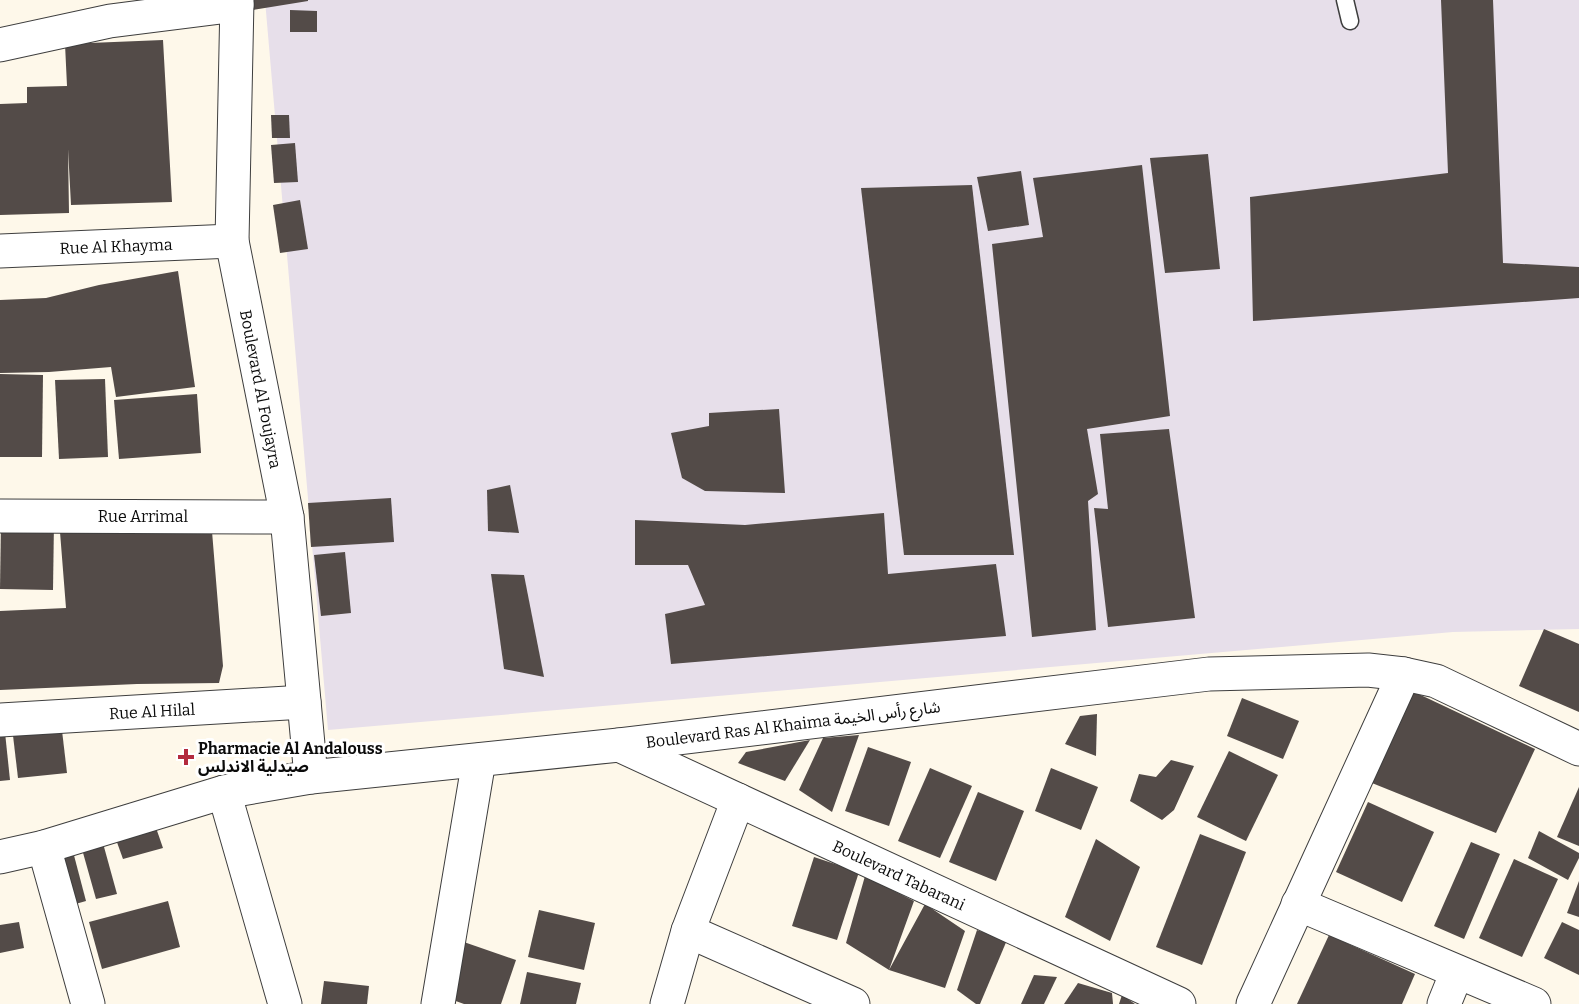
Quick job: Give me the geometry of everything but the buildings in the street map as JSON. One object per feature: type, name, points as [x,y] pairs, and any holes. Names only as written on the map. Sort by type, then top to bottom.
[{"type":"street","points":[[0,45],[107,10],[237,3]]},
{"type":"street","name":"Boulevard Al Foujayra","points":[[237,3],[232,241],[287,516],[311,777]]},
{"type":"street","name":"Rue Al Khayma","points":[[0,251],[232,241]]},
{"type":"street","name":"Rue Arrimal","points":[[0,516],[287,516]]},
{"type":"street","name":"Boulevard Ras Al Khaima شارع رأس الخيمة","points":[[0,857],[44,847],[224,792],[311,777],[619,745],[1209,674],[1368,669],[1404,674],[1436,681],[1579,749]]},
{"type":"street","points":[[1253,1004],[1404,674]]},
{"type":"street","name":"Rue Al Hilal","points":[[0,720],[304,702]]},
{"type":"street","name":"Boulevard Tabarani","points":[[619,745],[1179,1004]]},
{"type":"street","points":[[438,1004],[479,760]]},
{"type":"street","points":[[224,792],[285,1004]]},
{"type":"street","points":[[667,1004],[688,931],[738,800]]},
{"type":"street","points":[[44,847],[88,1004]]},
{"type":"street","points":[[1298,904],[1534,1004]]},
{"type":"street","points":[[688,931],[853,1004]]},
{"type":"street","points":[[1444,1004],[1457,972]]},
{"type":"lane","points":[[1345,0],[1350,21]]},
{"type":"shaded area","points":[[265,0],[1579,0],[1579,629],[1453,632],[328,730]]},
{"type":"place","name":"Pharmacie Al Andalouss صيدلية الاندلس","points":[[186,757]]}]
